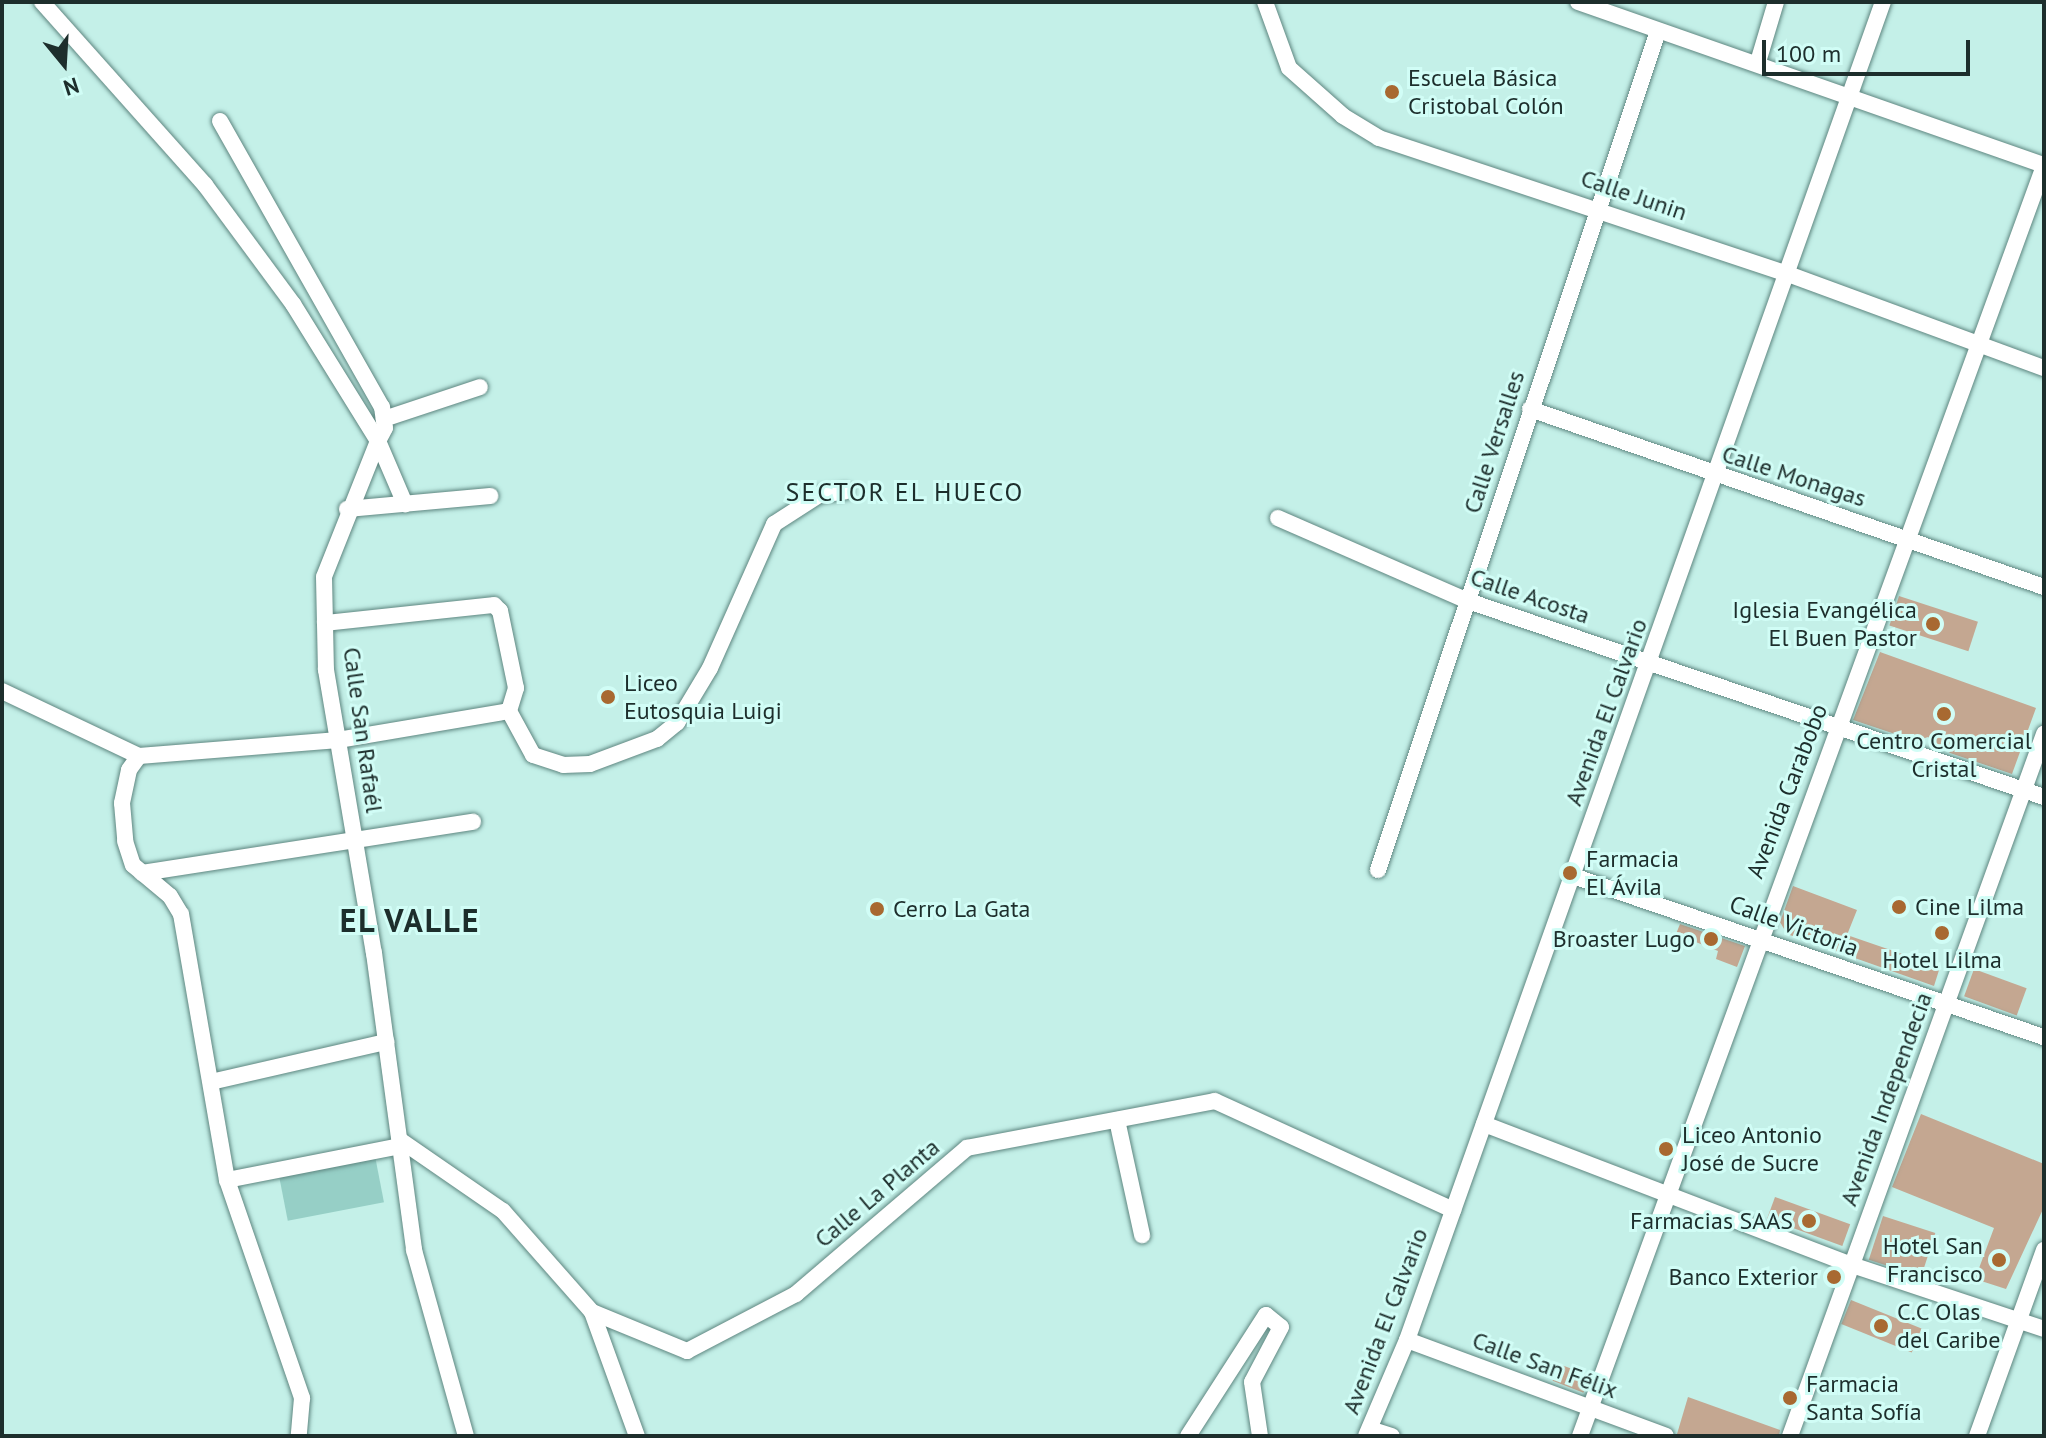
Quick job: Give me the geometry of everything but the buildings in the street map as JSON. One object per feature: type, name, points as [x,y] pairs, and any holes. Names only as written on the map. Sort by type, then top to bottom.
[{"type":"street","points":[[42,2],[198,175],[293,304],[378,441],[405,504]]},
{"type":"street","name":"Calle Junin","points":[[1265,2],[1289,68],[1343,116],[1379,138],[1788,274],[2044,368]]},
{"type":"street","points":[[1578,2],[1853,94],[2044,165]]},
{"type":"street","points":[[1758,62],[1776,2]]},
{"type":"street","name":"Avenida El Calvario","points":[[1368,1432],[1407,1340],[1853,94],[1883,2]]},
{"type":"street","name":"Calle Versalles","points":[[1378,870],[1596,208],[1658,31]]},
{"type":"street","points":[[220,121],[339,325],[384,419],[480,387]]},
{"type":"street","name":"Avenida Carabobo","points":[[1580,1436],[1757,939],[1836,727],[1911,541],[2044,165]]},
{"type":"street","name":"Calle Monagas","points":[[1530,409],[2044,587]]},
{"type":"street","name":"Calle San Rafaél","points":[[384,419],[378,441],[347,509],[324,577],[325,623],[338,740],[386,1042],[414,1250],[466,1436]]},
{"type":"street","points":[[325,623],[494,605],[500,611],[516,688],[509,711],[533,755],[563,765],[590,764],[657,739],[677,723],[710,668],[774,524],[819,495],[846,491]]},
{"type":"street","points":[[347,509],[490,496]]},
{"type":"street","name":"Calle Acosta","points":[[1278,518],[1468,601],[2044,797]]},
{"type":"street","points":[[2,691],[139,756],[338,740],[509,711]]},
{"type":"street","name":"Avenida Independecia","points":[[1790,1436],[2044,734]]},
{"type":"street","points":[[139,756],[129,770],[122,803],[125,841],[142,873],[181,914],[227,1180],[296,1374],[302,1398],[299,1436]]},
{"type":"street","points":[[142,873],[473,822]]},
{"type":"street","name":"Calle Victoria","points":[[1573,876],[2044,1037]]},
{"type":"street","points":[[211,1082],[386,1042]]},
{"type":"street","name":"Calle La Planta","points":[[400,1143],[503,1211],[592,1312],[687,1351],[796,1294],[967,1148],[1215,1101],[1453,1210]]},
{"type":"street","points":[[1117,1120],[1142,1235]]},
{"type":"street","points":[[1484,1124],[1852,1265],[2044,1329]]},
{"type":"street","points":[[227,1180],[400,1143]]},
{"type":"street","points":[[1977,1436],[2044,1250]]},
{"type":"street","points":[[592,1312],[637,1436]]},
{"type":"street","points":[[1188,1436],[1266,1315],[1281,1327],[1252,1382],[1260,1436]]},
{"type":"street","name":"Calle San Félix","points":[[1407,1340],[1666,1436]]},
{"type":"street","points":[[1368,1432],[1392,1436]]},
{"type":"shaded area","points":[[375,1156],[384,1202],[288,1221],[279,1175]]},
{"type":"place","name":"Escuela Básica Cristobal Colón","points":[[1392,92]]},
{"type":"place","name":"Iglesia Evangélica El Buen Pastor","points":[[1933,624]]},
{"type":"place","name":"Liceo Eutosquia Luigi","points":[[608,697]]},
{"type":"place","name":"Centro Comercial Cristal","points":[[1944,714]]},
{"type":"place","name":"Farmacia El Ávila","points":[[1570,873]]},
{"type":"place","name":"Cine Lilma","points":[[1899,907]]},
{"type":"place","name":"Cerro La Gata","points":[[877,909]]},
{"type":"place","name":"Hotel Lilma","points":[[1942,933]]},
{"type":"place","name":"Broaster Lugo","points":[[1711,939]]},
{"type":"place","name":"Liceo Antonio José de Sucre","points":[[1666,1149]]},
{"type":"place","name":"Farmacias SAAS","points":[[1809,1221]]},
{"type":"place","name":"Hotel San Francisco","points":[[1999,1260]]},
{"type":"place","name":"Banco Exterior","points":[[1834,1277]]},
{"type":"place","name":"C.C Olas del Caribe","points":[[1881,1326]]},
{"type":"place","name":"Farmacia Santa Sofía","points":[[1790,1398]]},
{"type":"district","name":"SECTOR EL HUECO","points":[[905,492]]},
{"type":"district","name":"EL VALLE","points":[[410,920]]}]
